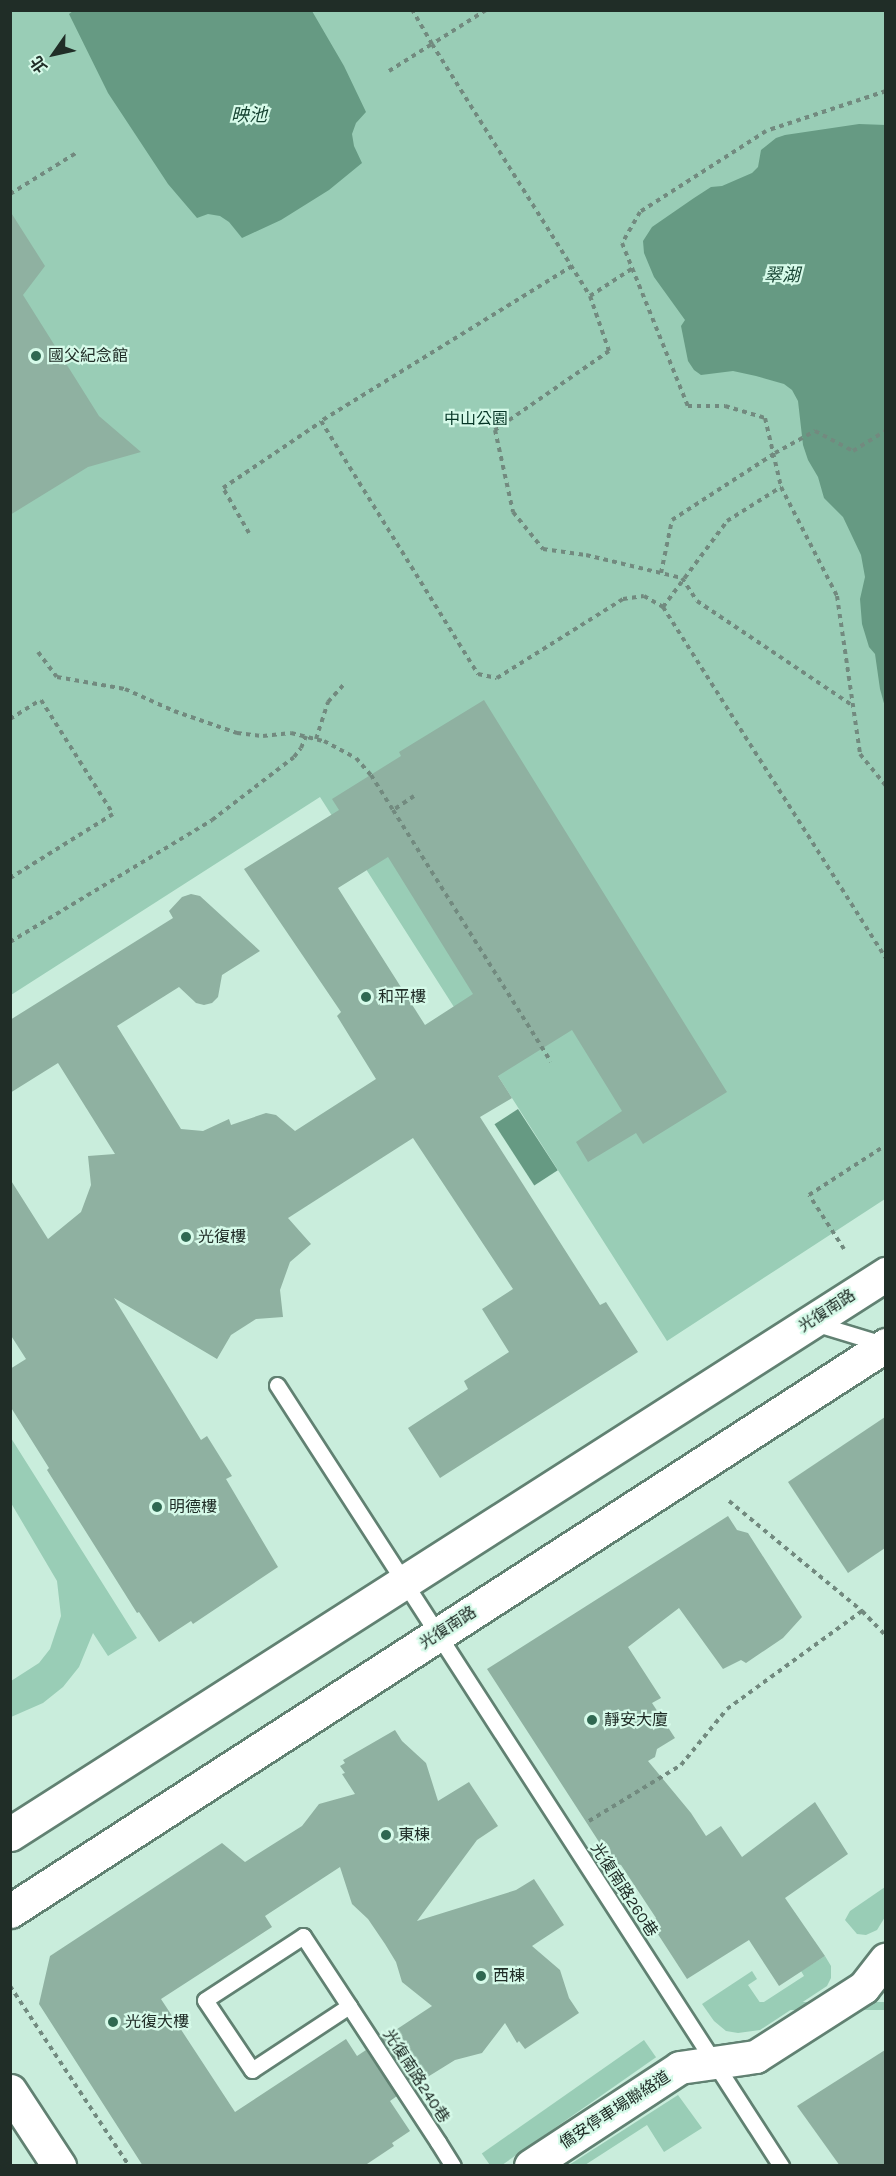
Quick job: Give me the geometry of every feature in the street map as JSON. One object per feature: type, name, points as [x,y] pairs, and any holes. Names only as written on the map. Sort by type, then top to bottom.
[{"type":"main road","name":"光復南路","points":[[10,1834],[885,1274]]},
{"type":"main road","name":"光復南路","points":[[10,1911],[885,1345]]},
{"type":"main road","points":[[10,2091],[59,2166]]},
{"type":"street","name":"僑安停車場聯絡道","points":[[531,2166],[680,2068],[756,2057],[864,1988],[885,1960]]},
{"type":"lane","points":[[810,1322],[885,1345]]},
{"type":"lane","name":"光復南路260巷","points":[[277,1385],[781,2166]]},
{"type":"lane","name":"光復南路240巷","points":[[349,2006],[252,2070],[205,2000],[303,1936],[349,2006],[453,2166]]},
{"type":"path","points":[[412,10],[590,296],[609,351],[495,430],[513,512],[543,549],[586,555],[682,578],[697,601],[853,706]]},
{"type":"path","points":[[389,71],[486,10]]},
{"type":"path","points":[[885,91],[766,131],[640,212],[622,243],[688,406],[725,405],[765,418],[775,453],[781,487],[837,596],[860,754],[885,786]]},
{"type":"path","points":[[10,194],[76,153]]},
{"type":"path","points":[[249,533],[223,488],[321,421],[572,266]]},
{"type":"path","points":[[590,296],[633,268]]},
{"type":"path","points":[[321,421],[478,674],[496,678],[623,600],[644,596],[652,598],[663,607],[885,958]]},
{"type":"path","points":[[661,573],[672,520],[775,453],[815,431],[853,451],[885,430]]},
{"type":"path","points":[[663,607],[682,578],[727,521],[781,487]]},
{"type":"path","points":[[38,652],[57,677],[124,689],[174,711],[237,734],[263,736],[291,733],[306,736],[324,741],[356,758],[393,810],[551,1062]]},
{"type":"path","points":[[316,740],[328,702],[344,684]]},
{"type":"path","points":[[10,719],[42,700],[113,814],[10,878]]},
{"type":"path","points":[[10,942],[212,820],[294,757],[302,748],[306,736]]},
{"type":"path","points":[[393,810],[414,796]]},
{"type":"path","points":[[844,1249],[809,1195],[885,1145]]},
{"type":"path","points":[[729,1501],[862,1611],[885,1635]]},
{"type":"path","points":[[566,1835],[681,1765],[727,1709],[862,1611]]},
{"type":"path","points":[[10,1986],[129,2166]]},
{"type":"green space","name":"中山公園","points":[[10,11],[885,11],[885,1199],[667,1341],[320,797],[11,995]]},
{"type":"green space","points":[[11,1438],[137,1638],[108,1656],[93,1633],[79,1667],[63,1687],[43,1703],[11,1717],[11,1681],[39,1663],[50,1649],[61,1616],[57,1581],[11,1503]]},
{"type":"green space","points":[[885,1887],[885,1917],[877,1930],[866,1935],[857,1934],[845,1920],[850,1911]]},
{"type":"green space","points":[[825,1956],[831,1966],[831,1978],[827,1986],[760,2030],[738,2033],[726,2031],[714,2021],[702,2004],[752,1971],[757,1979],[748,1985],[761,2004],[804,1976],[801,1971]]},
{"type":"green space","points":[[755,2002],[885,2002],[885,2010],[755,2010]]},
{"type":"green space","points":[[644,2040],[656,2057],[501,2166],[491,2166],[482,2154]]},
{"type":"green space","points":[[678,2095],[702,2128],[664,2152],[647,2125],[585,2165],[569,2165]]},
{"type":"water","name":"映池","points":[[73,11],[312,11],[344,66],[366,112],[356,123],[352,134],[354,146],[362,163],[329,190],[281,220],[242,238],[229,222],[220,216],[208,214],[197,218],[168,184],[108,93],[69,14]]},
{"type":"water","name":"翠湖","points":[[859,124],[886,125],[885,707],[875,654],[869,647],[862,624],[860,599],[865,577],[861,555],[843,517],[824,498],[818,477],[808,460],[803,445],[798,401],[792,390],[784,384],[733,371],[701,375],[694,370],[688,361],[681,326],[685,320],[654,277],[644,253],[643,241],[652,227],[711,187],[722,186],[752,173],[758,167],[761,150],[776,138]]},
{"type":"water","points":[[518,1109],[558,1170],[534,1185],[495,1124]]},
{"type":"building","name":"國父紀念館","points":[[10,211],[45,266],[23,295],[99,416],[141,452],[88,467],[10,515]]},
{"type":"building","points":[[484,700],[727,1092],[643,1144],[636,1133],[588,1162],[576,1142],[622,1111],[572,1030],[498,1076],[512,1098],[480,1117],[600,1305],[606,1302],[638,1352],[440,1478],[408,1428],[468,1389],[464,1381],[509,1352],[482,1309],[513,1289],[413,1138],[288,1218],[311,1244],[290,1262],[280,1290],[283,1317],[256,1319],[231,1335],[217,1359],[114,1298],[201,1440],[207,1436],[232,1476],[226,1479],[278,1567],[193,1624],[191,1621],[159,1642],[139,1612],[137,1613],[47,1470],[49,1468],[10,1406],[10,1369],[26,1359],[10,1334],[10,1179],[48,1239],[81,1212],[91,1185],[88,1156],[115,1154],[58,1063],[10,1093],[10,1020],[173,918],[169,911],[182,897],[191,894],[200,896],[260,951],[222,975],[218,997],[212,1003],[204,1005],[196,1003],[179,987],[117,1026],[181,1129],[203,1131],[229,1119],[231,1125],[266,1113],[276,1115],[295,1131],[376,1079],[337,1016],[341,1012],[244,869],[339,810],[332,799],[401,756],[399,752]],"holes":[[[388,857],[473,994],[425,1025],[338,888]]]},
{"type":"building","points":[[885,1417],[885,1548],[848,1573],[788,1482]]},
{"type":"building","points":[[728,1516],[737,1530],[748,1533],[802,1617],[783,1638],[746,1663],[741,1660],[723,1669],[679,1608],[628,1647],[661,1698],[652,1703],[675,1738],[657,1749],[655,1757],[648,1761],[691,1813],[706,1836],[721,1826],[742,1857],[815,1802],[848,1854],[785,1898],[825,1956],[779,1986],[749,1940],[687,1979],[650,1922],[656,1918],[621,1865],[612,1862],[487,1669]]},
{"type":"building","points":[[395,1730],[402,1741],[426,1763],[438,1801],[469,1782],[498,1826],[477,1840],[417,1921],[516,1890],[534,1879],[564,1925],[532,1946],[560,1970],[569,1998],[579,2013],[525,2049],[519,2041],[517,2043],[505,2023],[482,2053],[455,2060],[413,2086],[382,2039],[432,2006],[402,1982],[396,1962],[385,1944],[368,1919],[352,1904],[340,1867],[265,1916],[272,1927],[161,1999],[235,2112],[346,2039],[357,2056],[366,2050],[397,2096],[390,2101],[410,2131],[392,2143],[394,2146],[364,2166],[143,2166],[39,2004],[50,1956],[222,1843],[245,1862],[302,1826],[319,1804],[355,1794],[342,1774],[345,1773],[340,1766],[345,1763],[343,1760]]},
{"type":"building","points":[[885,2050],[885,2166],[840,2166],[797,2106]]},
{"type":"place","name":"國父紀念館","points":[[36,356]]},
{"type":"place","name":"和平樓","points":[[366,997]]},
{"type":"place","name":"光復樓","points":[[186,1237]]},
{"type":"place","name":"明德樓","points":[[157,1507]]},
{"type":"place","name":"靜安大廈","points":[[592,1720]]},
{"type":"place","name":"東棟","points":[[386,1835]]},
{"type":"place","name":"西棟","points":[[481,1976]]},
{"type":"place","name":"光復大樓","points":[[113,2022]]}]
